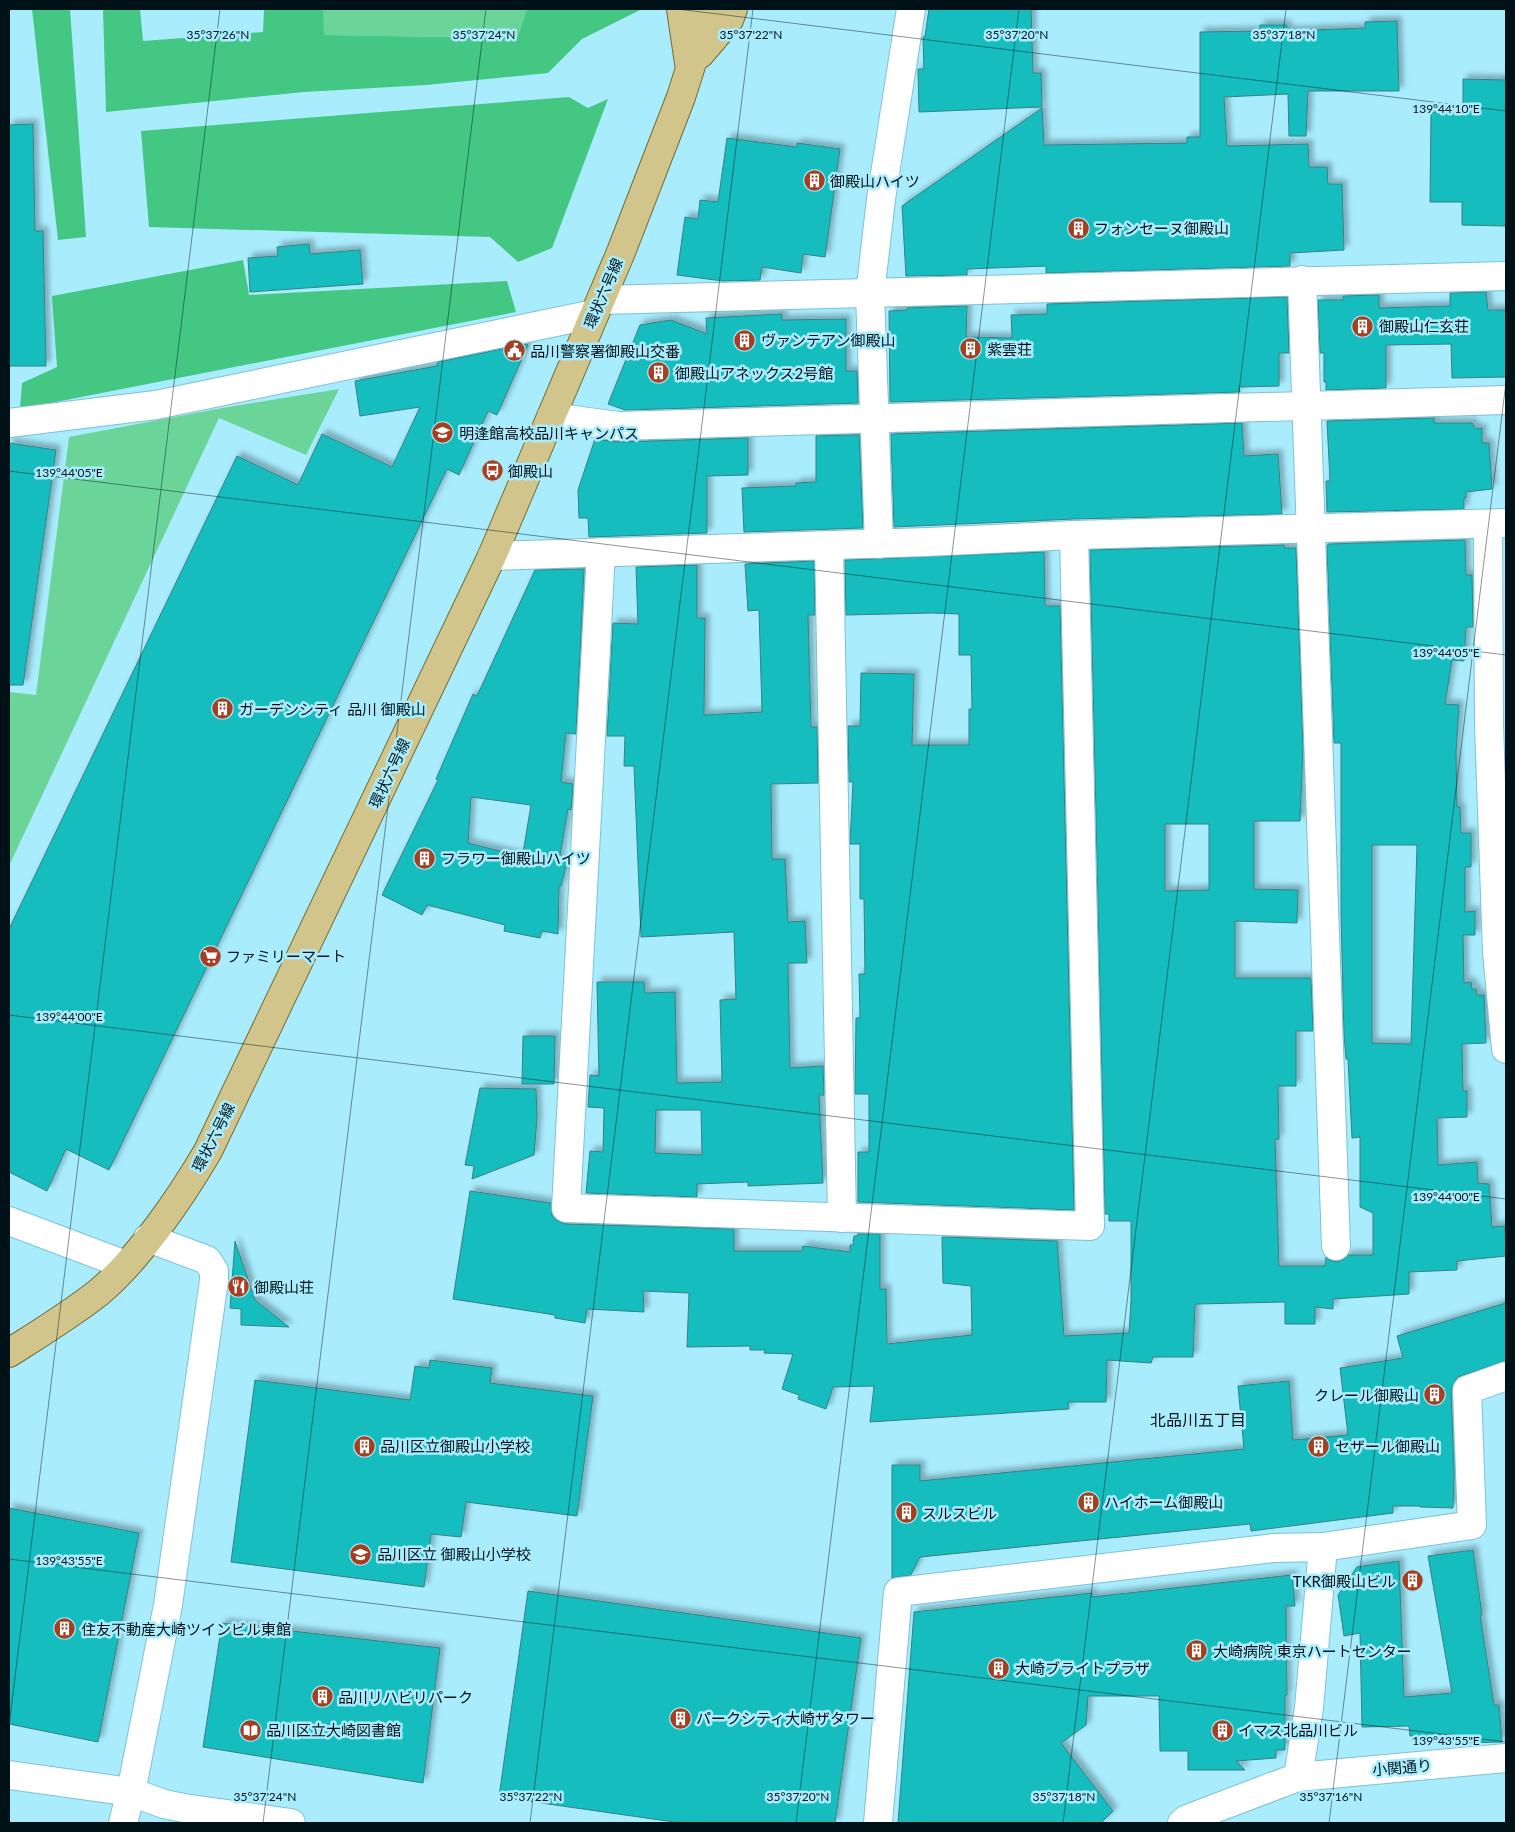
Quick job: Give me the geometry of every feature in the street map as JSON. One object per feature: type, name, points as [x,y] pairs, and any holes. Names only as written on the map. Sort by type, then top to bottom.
[{"type":"main road","points":[[681,9],[690,67]]},
{"type":"main road","name":"環状六号線","points":[[9,1353],[98,1292],[126,1265],[190,1181],[208,1150],[492,556],[598,307],[661,150],[710,9]]},
{"type":"main road","points":[[690,67],[728,20],[733,9]]},
{"type":"street","points":[[879,544],[870,294],[881,199],[911,9]]},
{"type":"street","points":[[9,423],[156,405],[598,307],[870,294],[1302,280],[1506,276]]},
{"type":"street","points":[[1302,280],[1336,1246]]},
{"type":"street","points":[[551,417],[618,426],[1307,404],[1506,400]]},
{"type":"street","points":[[492,556],[879,544],[1074,535],[1497,524],[1489,725],[1497,952],[1506,1049]]},
{"type":"street","points":[[601,552],[566,1208],[1090,1226],[1074,535]]},
{"type":"street","points":[[829,545],[842,1218]]},
{"type":"street","points":[[9,1221],[126,1265]]},
{"type":"street","points":[[123,1823],[168,1605],[214,1280],[214,1271],[207,1260],[148,1238]]},
{"type":"street","points":[[878,1823],[898,1592],[1274,1548],[1323,1548],[1472,1525],[1467,1390],[1506,1376]]},
{"type":"street","points":[[1298,1777],[1309,1708],[1323,1548]]},
{"type":"street","name":"小関通り","points":[[1182,1823],[1187,1819],[1298,1777],[1505,1761]]},
{"type":"street","points":[[9,1775],[130,1792],[164,1804],[184,1808],[291,1823]]},
{"type":"green space","points":[[32,9],[70,9],[86,237],[58,240]]},
{"type":"green space","points":[[103,9],[140,9],[143,41],[263,32],[264,9],[323,9],[324,35],[517,38],[527,9],[642,9],[582,39],[548,73],[426,85],[304,92],[106,112]]},
{"type":"green space","points":[[323,9],[527,9],[517,38],[323,35]]},
{"type":"green space","points":[[569,97],[588,108],[608,99],[552,248],[518,262],[490,237],[149,227],[141,131]]},
{"type":"green space","points":[[243,260],[249,295],[507,281],[516,312],[20,409],[22,383],[57,367],[52,296]]},
{"type":"green space","points":[[339,389],[306,455],[219,418],[9,866],[9,692],[36,695],[69,437],[222,408]]},
{"type":"building","points":[[929,9],[1031,9],[1033,73],[1041,73],[1042,107],[919,112],[918,69],[924,69],[923,37],[925,36]]},
{"type":"building","points":[[1397,21],[1399,91],[1308,91],[1306,136],[1289,136],[1288,94],[1224,97],[1227,146],[1308,144],[1309,167],[1327,167],[1328,184],[1342,184],[1344,250],[1290,253],[1290,266],[1046,273],[1046,266],[967,269],[967,275],[906,276],[902,206],[1042,108],[1044,145],[1187,143],[1187,137],[1200,137],[1200,32],[1260,31],[1260,25],[1287,25],[1287,31],[1365,28],[1365,22]]},
{"type":"building","points":[[1463,79],[1506,80],[1506,226],[1462,225],[1462,202],[1430,202],[1431,112],[1463,112]]},
{"type":"building","points":[[33,124],[35,231],[43,231],[46,366],[9,366],[9,125]]},
{"type":"building","points":[[727,138],[797,147],[797,143],[840,149],[825,257],[803,254],[801,273],[762,267],[760,280],[723,281],[677,275],[685,217],[698,219],[700,200],[718,202]]},
{"type":"building","points":[[309,244],[310,254],[360,250],[363,284],[250,292],[248,258],[278,256],[277,247]]},
{"type":"building","points":[[1486,292],[1488,310],[1506,310],[1506,377],[1452,378],[1451,344],[1386,345],[1386,388],[1326,390],[1326,382],[1324,382],[1324,353],[1320,353],[1318,300],[1343,300],[1343,296],[1379,295],[1379,308],[1450,306],[1450,293]]},
{"type":"building","points":[[1287,297],[1289,353],[1279,353],[1279,386],[1239,387],[1240,392],[890,402],[889,311],[907,310],[907,308],[967,306],[966,337],[1012,338],[1011,315],[1047,314],[1047,304]]},
{"type":"building","points":[[782,314],[782,320],[846,319],[846,371],[857,371],[858,403],[625,410],[608,404],[640,325],[671,320],[707,334],[706,318]]},
{"type":"building","name":"ガーデンシティ 品川 御殿山","points":[[527,344],[497,415],[488,411],[459,475],[447,469],[109,1170],[66,1149],[47,1191],[9,1172],[9,929],[237,456],[298,485],[322,434],[392,467],[420,407],[360,416],[355,381],[437,366],[438,362]]},
{"type":"building","points":[[1434,418],[1434,423],[1472,423],[1476,429],[1482,428],[1482,443],[1489,443],[1492,489],[1466,492],[1464,509],[1327,512],[1326,481],[1330,481],[1327,421]]},
{"type":"building","points":[[1242,423],[1244,456],[1278,454],[1282,514],[1074,519],[894,527],[891,434]]},
{"type":"building","points":[[859,435],[863,528],[744,532],[742,488],[796,486],[796,483],[816,482],[816,436]]},
{"type":"building","points":[[748,438],[748,475],[707,476],[707,533],[589,537],[588,518],[579,518],[578,490],[595,439],[618,442]]},
{"type":"building","points":[[9,443],[56,450],[23,685],[9,685]]},
{"type":"building","points":[[1465,540],[1466,575],[1472,575],[1473,627],[1466,627],[1464,661],[1452,660],[1445,704],[1459,705],[1456,752],[1457,807],[1460,807],[1461,833],[1471,833],[1471,867],[1465,867],[1465,912],[1475,911],[1475,935],[1463,935],[1464,983],[1471,982],[1472,989],[1476,989],[1477,995],[1484,995],[1486,1043],[1462,1044],[1463,1091],[1467,1091],[1467,1117],[1437,1118],[1438,1165],[1477,1162],[1478,1183],[1489,1184],[1492,1227],[1505,1226],[1506,1256],[1457,1261],[1457,1270],[1409,1272],[1409,1294],[1333,1299],[1333,1309],[1315,1307],[1315,1324],[1285,1324],[1285,1302],[1197,1304],[1195,1305],[1193,1357],[1153,1357],[1151,1363],[1107,1360],[1106,1402],[1068,1402],[1069,1409],[870,1422],[874,1386],[833,1387],[826,1409],[798,1399],[799,1395],[782,1389],[793,1354],[764,1353],[765,1350],[750,1350],[750,1346],[687,1347],[689,1293],[643,1291],[644,1312],[587,1309],[585,1323],[555,1318],[555,1315],[453,1299],[470,1191],[551,1203],[552,1216],[565,1224],[734,1229],[734,1251],[802,1251],[803,1246],[850,1252],[850,1245],[853,1245],[854,1236],[858,1234],[880,1234],[880,1289],[886,1289],[887,1344],[972,1335],[971,1286],[943,1283],[942,1237],[1057,1241],[1064,1336],[1129,1333],[1131,1221],[1109,1221],[1109,1214],[1105,1214],[1090,550],[1284,545],[1284,548],[1296,548],[1303,748],[1300,821],[1254,821],[1254,889],[1298,890],[1297,923],[1235,921],[1235,978],[1311,978],[1313,1031],[1296,1031],[1296,1086],[1278,1086],[1279,1139],[1275,1139],[1279,1266],[1325,1266],[1326,1257],[1337,1262],[1348,1255],[1373,1255],[1373,1213],[1360,1207],[1360,1137],[1352,1138],[1348,1059],[1346,1059],[1344,1035],[1341,913],[1341,743],[1334,743],[1328,544]],"holes":[[[1165,824],[1209,824],[1209,890],[1165,891]],[[1372,845],[1417,845],[1411,1044],[1372,1043]]]},
{"type":"building","points":[[1044,552],[1045,606],[1060,606],[1074,1210],[858,1202],[858,1152],[869,1152],[869,1094],[855,1094],[856,1018],[860,1018],[859,974],[865,974],[864,899],[860,899],[860,844],[850,844],[853,782],[849,782],[848,726],[860,726],[861,673],[914,674],[912,745],[969,745],[969,709],[972,709],[971,655],[959,655],[959,614],[846,615],[845,560]]},
{"type":"building","points":[[814,561],[815,615],[808,615],[811,727],[817,727],[818,783],[771,784],[772,859],[785,859],[788,922],[805,921],[807,963],[788,963],[790,1068],[823,1066],[824,1095],[819,1095],[823,1183],[748,1186],[748,1182],[697,1184],[697,1197],[586,1193],[590,1151],[603,1152],[604,1108],[588,1107],[590,1075],[599,1076],[597,982],[644,982],[645,993],[675,992],[677,1083],[722,1082],[720,1000],[736,999],[734,932],[641,937],[634,766],[624,766],[625,736],[607,736],[613,623],[638,624],[636,567],[697,565],[697,618],[705,618],[704,715],[762,712],[759,610],[748,611],[745,564]],"holes":[[[656,1110],[701,1110],[702,1155],[655,1153]]]},
{"type":"building","points":[[584,569],[576,734],[566,733],[561,782],[573,784],[571,810],[568,809],[559,861],[567,862],[561,886],[559,886],[558,934],[542,931],[540,938],[504,931],[505,925],[427,905],[422,915],[382,895],[438,780],[436,779],[473,694],[477,696],[535,570]],"holes":[[[471,797],[531,805],[523,853],[520,852],[519,856],[468,843]]]},
{"type":"building","points":[[523,1036],[555,1036],[554,1084],[522,1084]]},
{"type":"building","points":[[480,1088],[536,1089],[537,1118],[534,1155],[472,1179],[474,1166],[465,1165]]},
{"type":"building","points":[[235,1241],[255,1300],[289,1327],[241,1325],[241,1309],[230,1308]]},
{"type":"building","points":[[1506,1303],[1506,1361],[1457,1377],[1451,1390],[1454,1474],[1453,1508],[1393,1506],[1393,1513],[1251,1531],[1250,1524],[920,1557],[911,1575],[892,1578],[892,1465],[920,1465],[920,1481],[1244,1449],[1238,1386],[1289,1381],[1293,1440],[1348,1435],[1340,1368],[1403,1358],[1397,1336]]},
{"type":"building","name":"品川区立御殿山小学校","points":[[430,1360],[492,1368],[490,1383],[593,1396],[577,1516],[466,1502],[461,1537],[431,1534],[424,1587],[231,1562],[255,1380],[410,1400],[415,1366],[429,1368]]},
{"type":"building","name":"住友不動産大崎ツインビル東館","points":[[9,1508],[139,1533],[98,1742],[9,1724]]},
{"type":"building","points":[[1473,1550],[1482,1615],[1480,1615],[1494,1705],[1499,1705],[1502,1742],[1456,1743],[1455,1734],[1410,1736],[1409,1726],[1362,1727],[1360,1633],[1344,1636],[1338,1595],[1357,1567],[1399,1561],[1404,1697],[1452,1693],[1428,1556]]},
{"type":"building","points":[[1292,1575],[1295,1606],[1286,1606],[1287,1695],[1285,1695],[1285,1750],[1276,1750],[1276,1758],[1236,1761],[1245,1770],[1188,1770],[1188,1751],[1160,1751],[1159,1696],[1088,1696],[1086,1725],[1061,1743],[1113,1811],[1101,1823],[898,1823],[914,1612],[1092,1593],[1092,1597]]},
{"type":"building","name":"パークシティ大崎ザタワー","points":[[528,1591],[861,1638],[835,1823],[681,1823],[499,1797]]},
{"type":"building","name":"品川リハビリパーク","points":[[222,1623],[440,1648],[423,1783],[203,1747]]},
{"type":"place","name":"御殿山ハイツ","points":[[814,181]]},
{"type":"place","name":"フォンセーヌ御殿山","points":[[1078,228]]},
{"type":"place","name":"御殿山仁玄荘","points":[[1363,326]]},
{"type":"place","name":"ヴァンテアン御殿山","points":[[745,340]]},
{"type":"place","name":"紫雲荘","points":[[971,349]]},
{"type":"place","name":"品川警察署御殿山交番","points":[[514,351]]},
{"type":"place","name":"御殿山アネックス2号館","points":[[659,373]]},
{"type":"place","name":"明逢館高校品川キャンパス","points":[[443,433]]},
{"type":"place","name":"御殿山","points":[[492,471]]},
{"type":"place","name":"ガーデンシティ 品川 御殿山","points":[[223,709]]},
{"type":"place","name":"フラワー御殿山ハイツ","points":[[425,858]]},
{"type":"place","name":"ファミリーマート","points":[[210,956]]},
{"type":"place","name":"御殿山荘","points":[[238,1287]]},
{"type":"place","name":"クレール御殿山","points":[[1435,1395]]},
{"type":"place","name":"品川区立御殿山小学校","points":[[364,1446]]},
{"type":"place","name":"セザール御殿山","points":[[1319,1446]]},
{"type":"place","name":"ハイホーム御殿山","points":[[1088,1502]]},
{"type":"place","name":"スルスビル","points":[[906,1513]]},
{"type":"place","name":"品川区立 御殿山小学校","points":[[361,1554]]},
{"type":"place","name":"TKR御殿山ビル","points":[[1412,1581]]},
{"type":"place","name":"住友不動産大崎ツインビル東館","points":[[65,1629]]},
{"type":"place","name":"大崎病院 東京ハートセンター","points":[[1197,1651]]},
{"type":"place","name":"大崎ブライトプラザ","points":[[999,1668]]},
{"type":"place","name":"品川リハビリパーク","points":[[322,1697]]},
{"type":"place","name":"パークシティ大崎ザタワー","points":[[680,1718]]},
{"type":"place","name":"品川区立大崎図書館","points":[[250,1730]]},
{"type":"place","name":"イマス北品川ビル","points":[[1222,1730]]},
{"type":"district","name":"北品川五丁目","points":[[1198,1419]]}]
